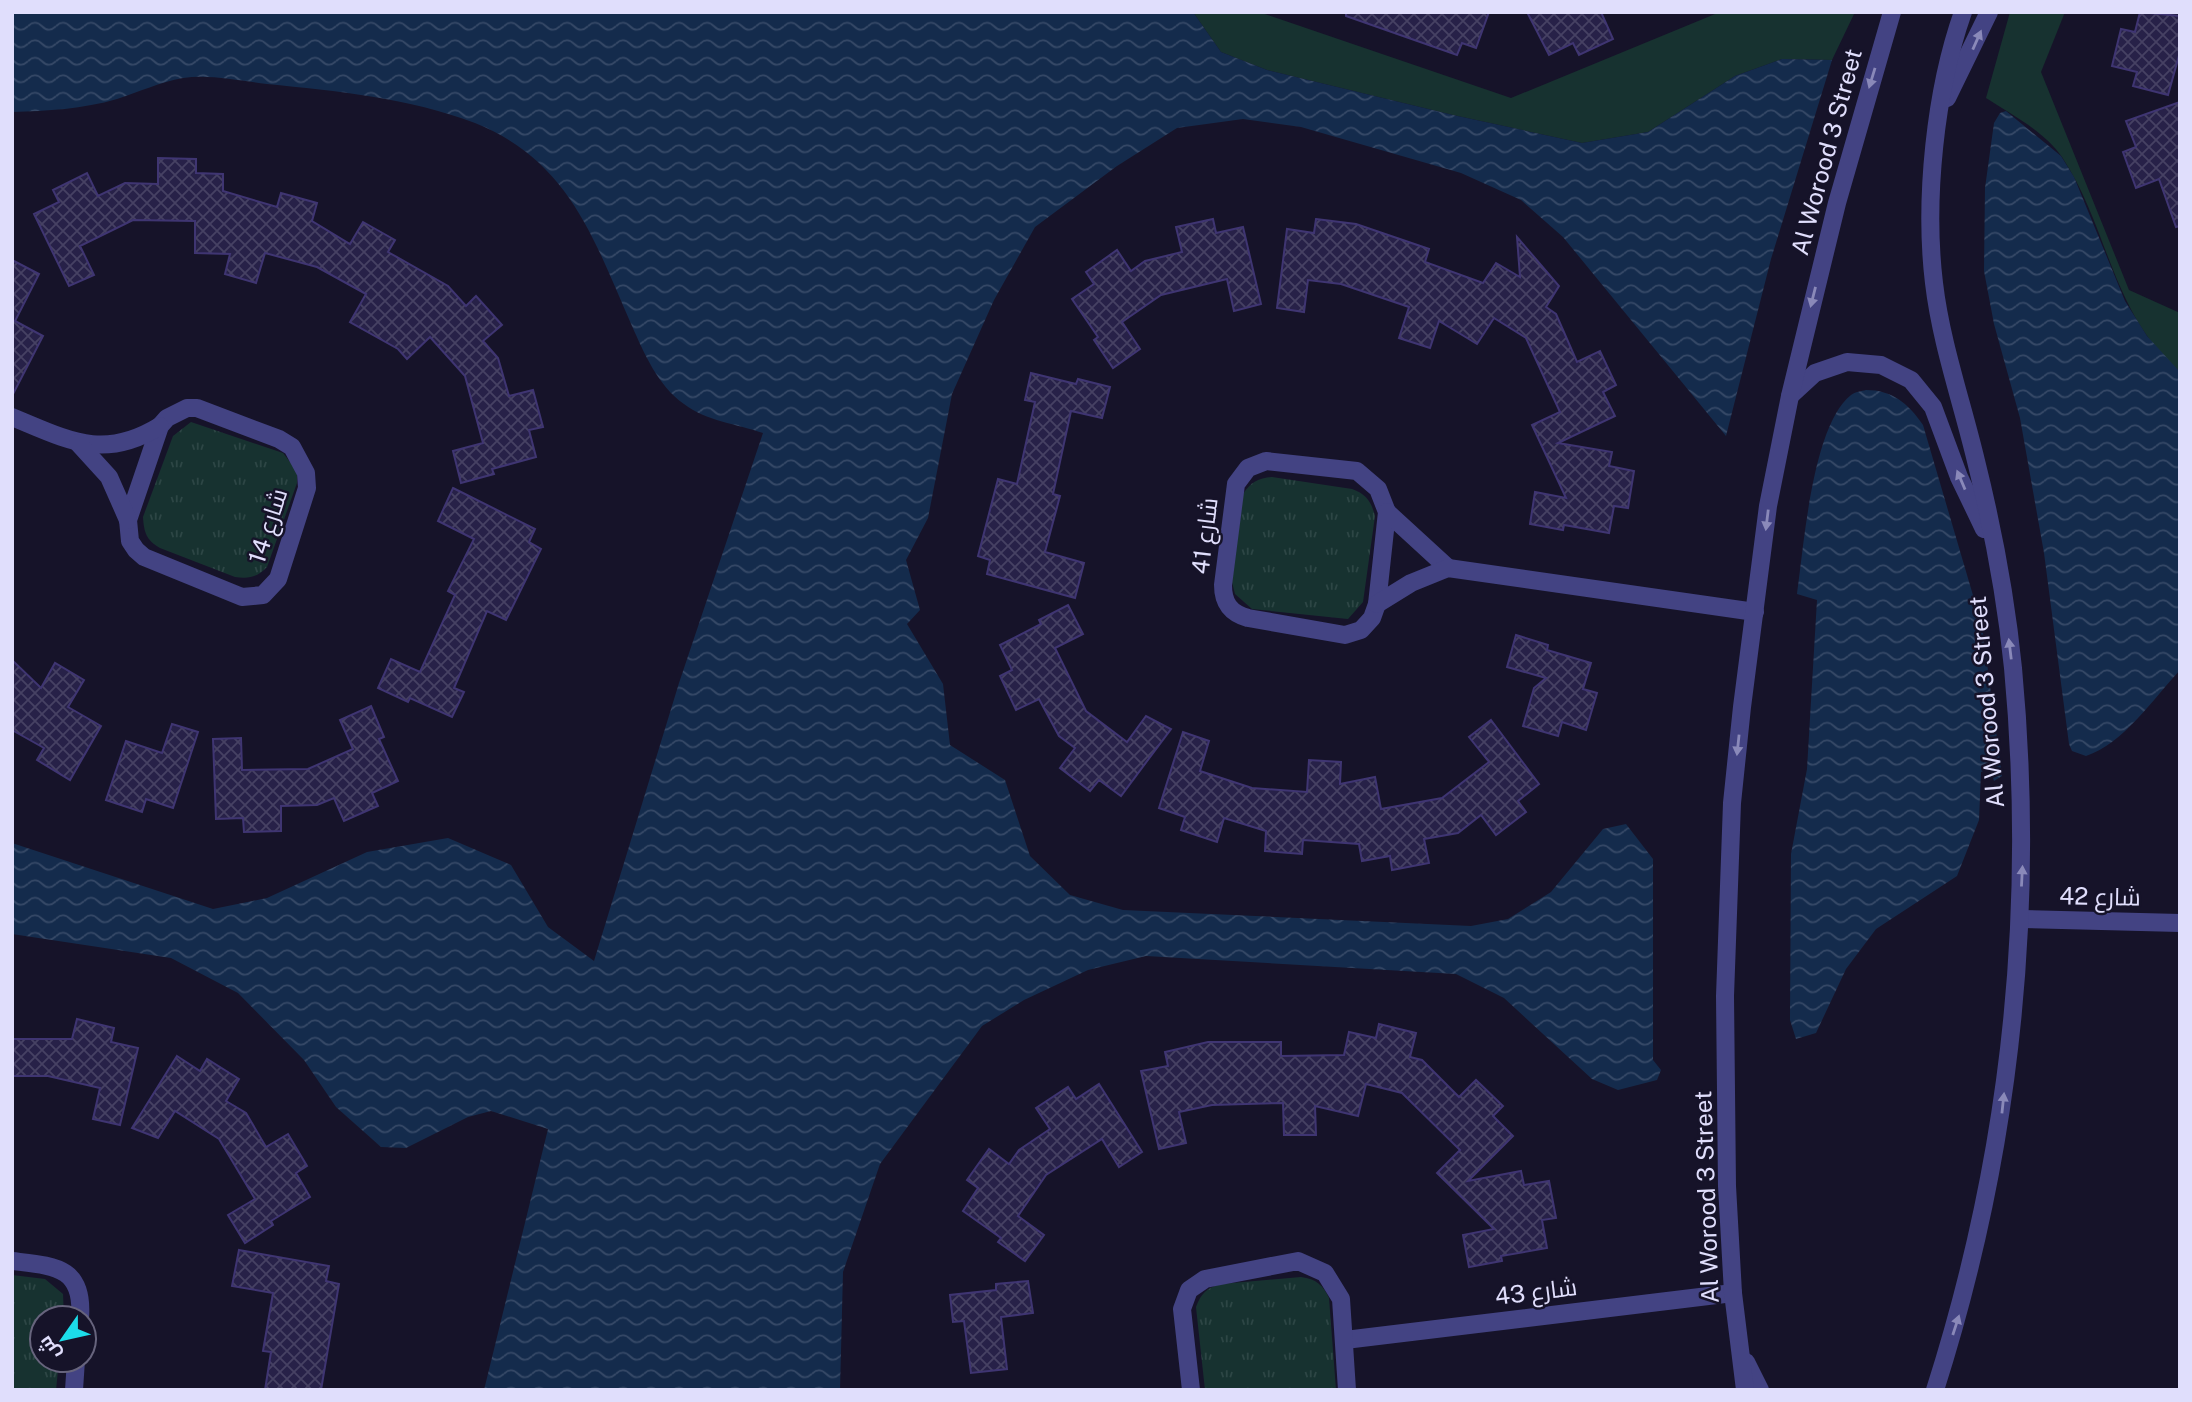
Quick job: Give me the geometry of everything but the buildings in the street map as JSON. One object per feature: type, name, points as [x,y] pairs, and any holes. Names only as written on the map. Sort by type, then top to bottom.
[{"type":"street","name":"Al Worood 3 Street","points":[[1745,1390],[1733,1293],[1727,1186],[1727,900],[1732,803],[1769,506],[1790,396],[1837,203],[1892,12]]},
{"type":"street","name":"Al Worood 3 Street","points":[[1935,1390],[1964,1300],[1990,1187],[2003,1110],[2023,862],[2013,669],[1999,564],[1934,283],[1932,197],[1940,110],[1955,34],[1963,12]]},
{"type":"street","points":[[1940,110],[1966,63],[1989,12]]},
{"type":"street","points":[[1790,396],[1815,373],[1847,362],[1881,365],[1911,380],[1933,407],[1959,477],[1999,564]]},
{"type":"street","name":"شارع 14","points":[[12,417],[78,443],[99,446],[121,444],[142,437],[177,412],[197,408],[279,439],[301,459],[307,488],[278,579],[263,595],[242,597],[144,557],[130,541],[128,520],[109,477],[78,443]]},
{"type":"street","points":[[128,520],[160,426]]},
{"type":"street","name":"شارع 41","points":[[1266,461],[1357,471],[1378,489],[1387,512],[1448,568],[1411,583],[1377,604],[1372,618],[1361,629],[1345,635],[1236,615],[1227,607],[1223,585],[1236,484],[1248,468],[1266,461]]},
{"type":"street","points":[[1377,604],[1387,512]]},
{"type":"street","points":[[1448,568],[1755,612]]},
{"type":"street","name":"شارع 42","points":[[2020,919],[2180,923]]},
{"type":"street","points":[[12,1261],[52,1266],[65,1272],[75,1281],[80,1294],[80,1304]]},
{"type":"street","points":[[1191,1390],[1182,1309],[1189,1290],[1205,1279],[1298,1261],[1325,1273],[1338,1292],[1345,1340],[1347,1390]]},
{"type":"street","name":"شارع 43","points":[[1345,1340],[1733,1293]]},
{"type":"street","points":[[1741,1353],[1760,1390]]},
{"type":"green space","points":[[1193,12],[1259,12],[1511,98],[1720,12],[1855,12],[1832,60],[1782,59],[1735,76],[1648,132],[1582,143],[1267,70],[1221,52]]},
{"type":"green space","points":[[2010,12],[2065,12],[2041,72],[2129,290],[2180,313],[2180,372],[2157,349],[2139,323],[2125,297],[2091,212],[2062,157],[2037,132],[1986,98]]},
{"type":"green space","points":[[191,422],[283,453],[297,471],[297,483],[267,567],[256,575],[235,577],[160,548],[147,535],[143,517],[173,436]]},
{"type":"green space","points":[[1272,477],[1352,489],[1370,502],[1375,516],[1363,602],[1348,619],[1252,609],[1235,594],[1232,582],[1243,494],[1255,481]]},
{"type":"green space","points":[[12,1275],[45,1279],[63,1294],[63,1304],[28,1304],[28,1374],[58,1374],[56,1390],[12,1390]]},
{"type":"green space","points":[[1301,1277],[1318,1283],[1329,1298],[1336,1390],[1205,1390],[1196,1307],[1202,1295],[1208,1289],[1221,1284]]},
{"type":"water","points":[[12,12],[1193,12],[1221,52],[1267,70],[1582,143],[1648,132],[1735,76],[1782,59],[1832,60],[1771,259],[1726,436],[1563,237],[1521,200],[1461,173],[1301,127],[1243,119],[1177,128],[1117,166],[1035,227],[994,300],[952,394],[928,518],[906,560],[920,610],[907,624],[943,684],[950,745],[1005,780],[1030,856],[1070,895],[1123,910],[1471,926],[1508,919],[1551,892],[1603,829],[1626,824],[1653,859],[1653,1060],[1661,1070],[1657,1080],[1618,1090],[1592,1079],[1504,998],[1456,974],[1146,956],[1088,970],[1024,1000],[982,1026],[880,1164],[843,1272],[840,1390],[484,1390],[548,1129],[491,1111],[468,1117],[406,1148],[381,1147],[336,1107],[304,1060],[238,993],[171,958],[12,934],[12,843],[213,909],[267,898],[367,852],[448,838],[511,865],[548,927],[594,961],[679,683],[763,433],[722,422],[693,410],[675,397],[659,379],[591,234],[575,207],[556,181],[534,159],[507,139],[475,123],[425,107],[346,93],[214,77],[174,80],[91,105],[12,112]]},
{"type":"water","points":[[2006,111],[2061,156],[2074,177],[2125,301],[2147,336],[2180,372],[2180,670],[2125,731],[2100,750],[2086,756],[2072,751],[2069,744],[2044,553],[2020,418],[1994,324],[1984,271],[1985,188],[1994,123],[2000,113]]},
{"type":"water","points":[[1866,390],[1884,392],[1899,399],[1923,425],[1982,626],[2002,776],[1994,781],[1990,768],[1981,772],[1979,820],[1957,876],[1876,929],[1846,969],[1816,1033],[1796,1039],[1790,1020],[1791,854],[1807,769],[1817,600],[1797,594],[1812,488],[1827,432],[1838,410],[1851,395]]}]
